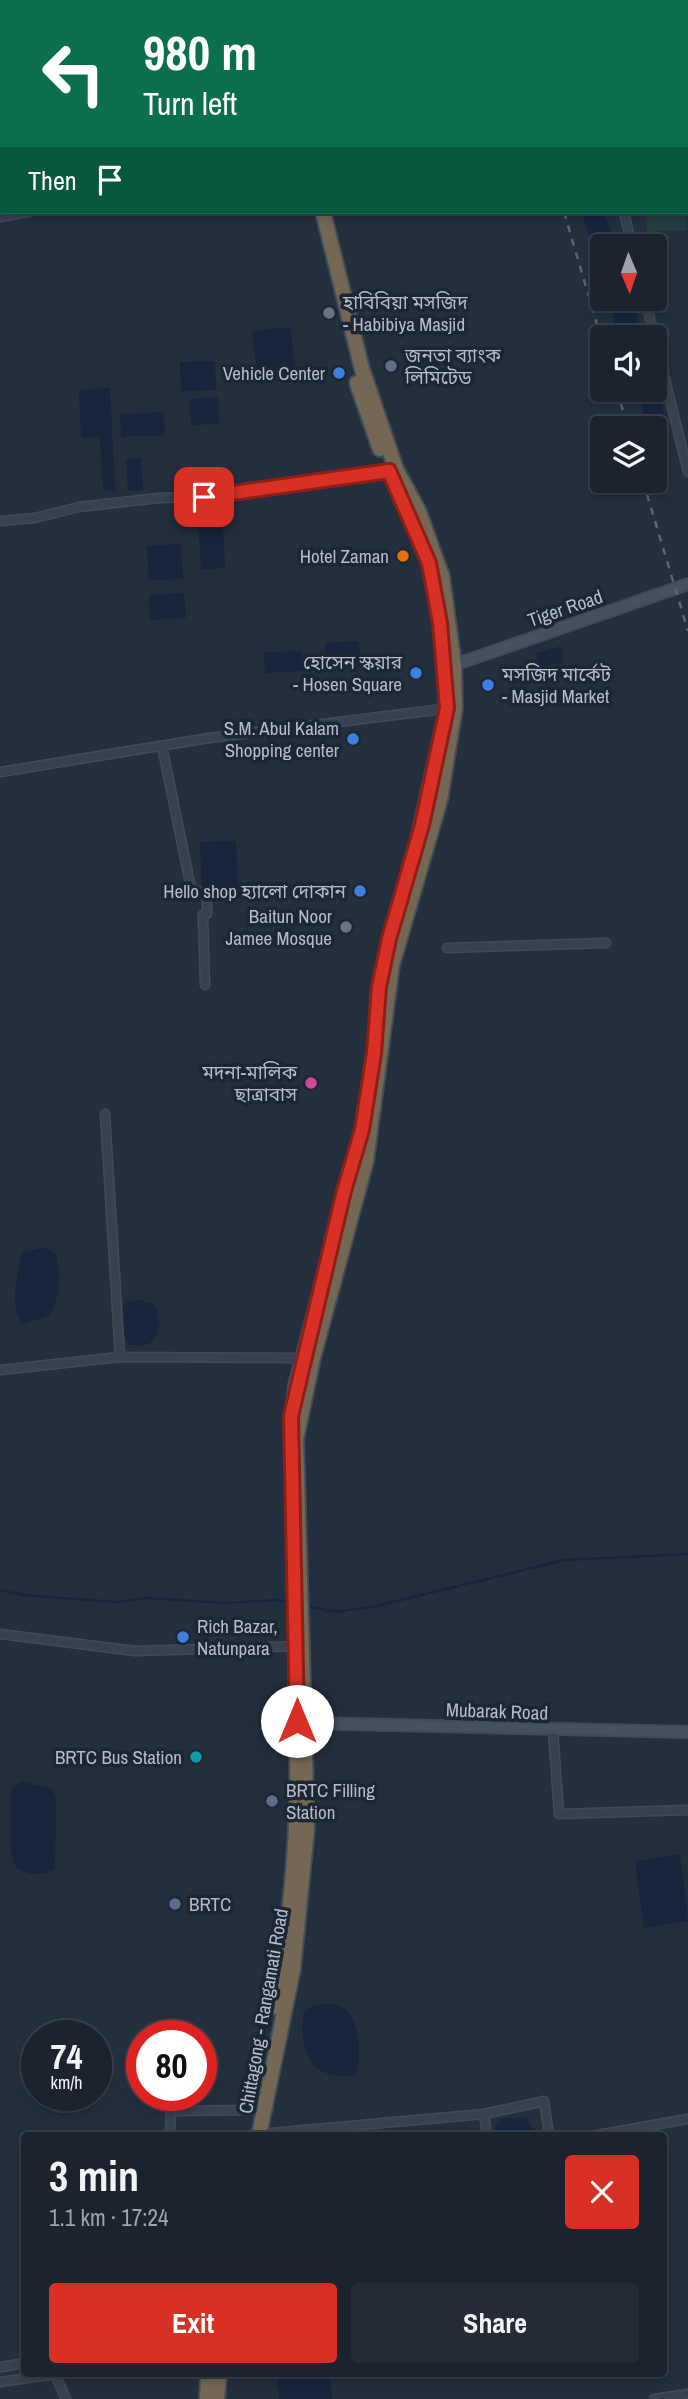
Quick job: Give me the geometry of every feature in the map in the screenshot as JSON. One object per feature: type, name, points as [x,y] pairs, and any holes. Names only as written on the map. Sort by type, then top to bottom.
[{"type":"highway","name":"Chittagong - Rangamati Road","points":[[314,214],[354,374],[429,563],[451,708]]},
{"type":"highway","name":"Chittagong - Rangamati Road","points":[[256,2132],[255,2110],[271,2039],[290,1911],[298,1772],[300,1646],[296,1439],[308,1358],[366,1161],[392,965],[440,800],[454,665],[448,604],[434,548],[393,470],[362,369],[324,214]]},
{"type":"highway","name":"Chittagong - Rangamati Road","points":[[257,2132],[293,1969],[302,1902],[307,1828],[306,1723],[300,1646]]},
{"type":"highway","points":[[207,2399],[208,2377]]},
{"type":"highway","points":[[217,2399],[219,2377]]},
{"type":"street","points":[[624,214],[629,234]]},
{"type":"street","points":[[648,312],[688,472]]},
{"type":"street","points":[[0,521],[35,517],[79,507],[159,498],[227,496],[393,470]]},
{"type":"street","name":"Tiger Road","points":[[454,665],[688,584]]},
{"type":"street","points":[[0,772],[162,746],[451,708]]},
{"type":"street","points":[[162,746],[191,888],[207,894],[207,914],[203,915],[205,985]]},
{"type":"street","points":[[447,948],[606,943]]},
{"type":"street","points":[[104,1114],[120,1357]]},
{"type":"street","points":[[0,1370],[120,1357],[308,1358]]},
{"type":"street","points":[[0,1634],[135,1651],[300,1646]]},
{"type":"street","name":"Mubarak Road","points":[[306,1723],[688,1731]]},
{"type":"street","points":[[553,1730],[559,1814],[688,1810]]},
{"type":"street","points":[[289,2132],[484,2114],[544,2101],[548,2132]]},
{"type":"street","points":[[170,2132],[171,2111],[255,2110]]},
{"type":"street","points":[[484,2114],[486,2132]]},
{"type":"street","points":[[614,2132],[688,2119]]},
{"type":"street","points":[[2,2367],[21,2364]]},
{"type":"street","points":[[0,2382],[34,2377]]},
{"type":"street","points":[[56,2377],[66,2399]]},
{"type":"street","points":[[654,2399],[688,2394]]},
{"type":"green space","points":[[646,214],[686,214],[687,230],[647,232]]},
{"type":"water","points":[[583,214],[606,214],[611,234],[590,234],[590,241]]},
{"type":"water","points":[[612,312],[635,312],[638,322],[615,325]]},
{"type":"water","points":[[290,327],[295,367],[257,372],[252,331]]},
{"type":"water","points":[[215,361],[216,390],[181,391],[180,362]]},
{"type":"water","points":[[110,388],[115,490],[103,491],[100,437],[81,438],[79,390]]},
{"type":"water","points":[[218,397],[219,424],[191,425],[189,399]]},
{"type":"water","points":[[640,402],[661,402],[665,416],[644,416]]},
{"type":"water","points":[[164,412],[165,435],[121,437],[120,414]]},
{"type":"water","points":[[141,458],[143,491],[128,491],[126,459]]},
{"type":"water","points":[[223,519],[225,568],[201,570],[198,521]]},
{"type":"water","points":[[181,544],[183,579],[149,580],[147,546]]},
{"type":"water","points":[[184,593],[186,618],[150,620],[149,595]]},
{"type":"water","points":[[359,641],[360,667],[327,669],[325,643]]},
{"type":"water","points":[[561,646],[563,662],[540,667],[536,653]]},
{"type":"water","points":[[301,651],[302,671],[265,673],[264,652]]},
{"type":"water","points":[[236,841],[238,886],[202,888],[200,842]]},
{"type":"water","points":[[45,1247],[56,1254],[58,1261],[59,1278],[53,1310],[49,1316],[23,1324],[18,1318],[15,1300],[22,1253]]},
{"type":"water","points":[[138,1300],[154,1304],[158,1312],[159,1329],[153,1341],[138,1346],[128,1344],[124,1334],[122,1307],[124,1303]]},
{"type":"water","points":[[23,1782],[53,1789],[56,1799],[55,1869],[45,1873],[34,1874],[19,1869],[15,1866],[11,1852],[10,1795],[13,1786]]},
{"type":"water","points":[[680,1854],[688,1921],[644,1928],[635,1861]]},
{"type":"water","points":[[314,2005],[342,2007],[353,2020],[359,2050],[355,2076],[327,2074],[311,2061],[304,2041],[303,2013]]},
{"type":"water","points":[[503,2118],[526,2118],[536,2132],[495,2132],[496,2126]]},
{"type":"water","points":[[277,2377],[330,2377],[332,2399],[279,2399]]},
{"type":"waterway","points":[[306,1606],[336,1612],[377,1606],[564,1560],[688,1554]]},
{"type":"waterway","points":[[0,1590],[23,1595],[116,1602],[148,1598],[224,1603],[279,1600],[296,1604]]},
{"type":"railway","points":[[565,214],[597,325]]},
{"type":"railway","points":[[620,402],[624,416]]},
{"type":"railway","points":[[647,493],[688,631]]},
{"type":"place","name":"হাবিবিয়া মসজিদ - Habibiya Masjid","points":[[329,313]]},
{"type":"place","name":"জনতা ব্যাংক লিমিটেড","points":[[391,366]]},
{"type":"place","name":"Vehicle Center","points":[[339,373]]},
{"type":"place","name":"Hotel Zaman","points":[[403,556]]},
{"type":"place","name":"হোসেন স্কয়ার - Hosen Square","points":[[416,673]]},
{"type":"place","name":"মসজিদ মার্কেট - Masjid Market","points":[[488,685]]},
{"type":"place","name":"S.M. Abul Kalam Shopping center","points":[[353,739]]},
{"type":"place","name":"Hello shop হ্যালো দোকান","points":[[360,891]]},
{"type":"place","name":"Baitun Noor Jamee Mosque","points":[[346,927]]},
{"type":"place","name":"মদনা-মালিক ছাত্রাবাস","points":[[311,1083]]},
{"type":"place","name":"Rich Bazar, Natunpara","points":[[183,1637]]},
{"type":"place","name":"BRTC Bus Station","points":[[196,1757]]},
{"type":"place","name":"BRTC Filling Station","points":[[272,1801]]},
{"type":"place","name":"BRTC","points":[[175,1904]]},
{"type":"route","points":[[204,497],[227,496],[389,471],[429,563],[444,659],[447,708],[422,825],[389,939],[379,987],[374,1053],[362,1130],[344,1191],[291,1416],[297,1721]]}]
